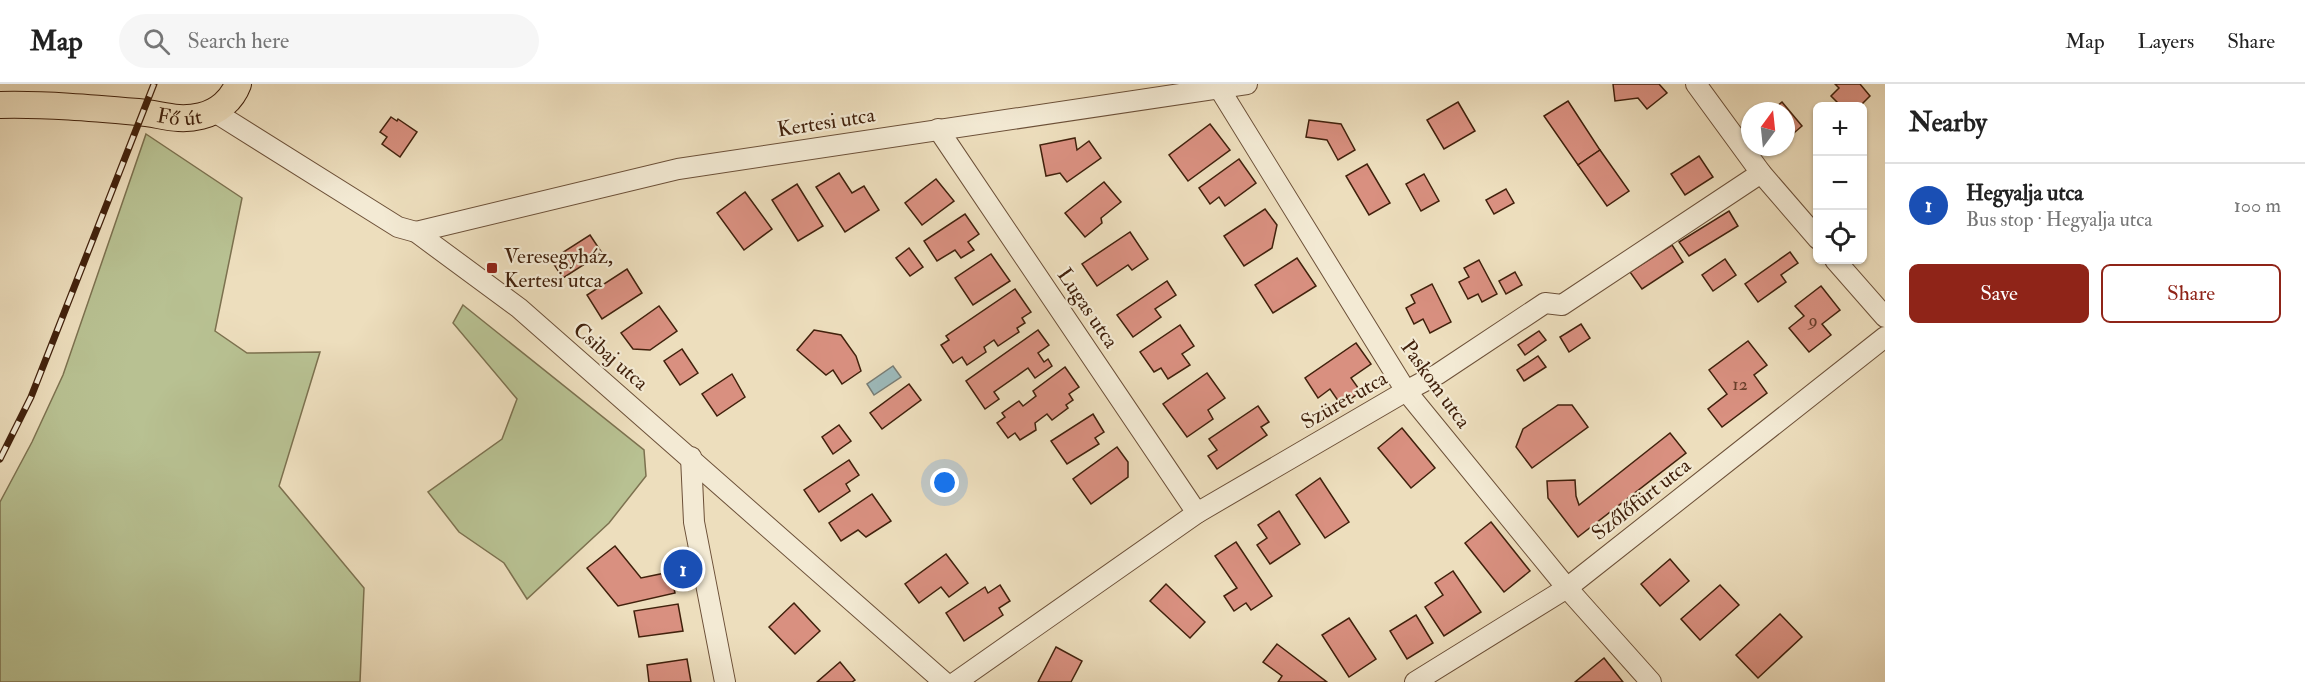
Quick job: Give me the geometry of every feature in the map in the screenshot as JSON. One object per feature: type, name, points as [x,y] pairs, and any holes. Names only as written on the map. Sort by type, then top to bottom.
[{"type":"main road","name":"Fő út","points":[[0,105],[46,104],[144,113],[173,119],[189,118],[213,111],[229,100],[238,84]]},
{"type":"street","name":"Kertesi utca","points":[[416,232],[678,169],[938,129],[1173,89],[1220,88],[1247,84]]},
{"type":"street","points":[[1696,84],[1761,173],[1813,233]]},
{"type":"street","name":"Paskom utca","points":[[1220,88],[1406,391],[1567,588],[1651,682]]},
{"type":"street","name":"Csibaj utca","points":[[213,111],[398,227],[416,232],[519,308],[944,682]]},
{"type":"street","name":"Lugas utca","points":[[938,129],[1197,513]]},
{"type":"street","name":"Szüret utca","points":[[956,682],[1197,513],[1438,374],[1545,303],[1563,305],[1761,173]]},
{"type":"street","points":[[1838,264],[1885,317]]},
{"type":"street","name":"Szőlőfürt utca","points":[[1415,682],[1567,588],[1885,337]]},
{"type":"street","points":[[691,457],[694,522],[725,682]]},
{"type":"green space","points":[[146,134],[242,198],[215,331],[247,353],[320,352],[279,486],[364,588],[360,682],[0,682],[0,502],[32,442],[63,375]]},
{"type":"green space","points":[[463,305],[644,450],[646,476],[609,523],[527,599],[504,563],[459,532],[428,492],[502,439],[517,399],[453,323]]},
{"type":"water","points":[[893,366],[901,377],[874,395],[867,384]]},
{"type":"building","points":[[1613,84],[1659,84],[1667,93],[1647,109],[1638,98],[1615,101]]},
{"type":"building","points":[[1835,84],[1860,84],[1870,96],[1864,102],[1837,102],[1831,96],[1839,88]]},
{"type":"building","points":[[1568,101],[1600,150],[1578,165],[1544,116]]},
{"type":"building","points":[[1458,102],[1475,131],[1444,149],[1427,120]]},
{"type":"building","points":[[391,117],[417,132],[400,157],[382,144],[387,137],[380,132]]},
{"type":"building","points":[[1795,118],[1802,126],[1795,132]]},
{"type":"building","points":[[1309,120],[1341,124],[1355,150],[1338,160],[1327,140],[1306,137]]},
{"type":"building","points":[[1210,124],[1230,150],[1188,181],[1169,155]]},
{"type":"building","points":[[1075,138],[1077,150],[1089,141],[1101,158],[1067,182],[1060,173],[1046,176],[1040,145]]},
{"type":"building","points":[[1600,150],[1629,191],[1607,206],[1578,165]]},
{"type":"building","points":[[1699,156],[1713,177],[1685,195],[1671,174]]},
{"type":"building","points":[[1239,159],[1256,183],[1225,206],[1219,197],[1210,204],[1199,188]]},
{"type":"building","points":[[1367,164],[1390,203],[1369,215],[1346,176]]},
{"type":"building","points":[[839,173],[852,193],[864,186],[879,210],[845,232],[816,187]]},
{"type":"building","points":[[1424,174],[1439,201],[1421,211],[1406,184]]},
{"type":"building","points":[[936,179],[954,201],[922,225],[905,203]]},
{"type":"building","points":[[1104,182],[1121,202],[1101,218],[1102,223],[1085,237],[1065,213]]},
{"type":"building","points":[[797,184],[823,226],[798,241],[772,200]]},
{"type":"building","points":[[1506,189],[1514,203],[1494,214],[1486,200]]},
{"type":"building","points":[[745,192],[772,229],[744,250],[717,213]]},
{"type":"building","points":[[1265,209],[1277,225],[1272,248],[1244,266],[1224,236]]},
{"type":"building","points":[[1729,211],[1738,226],[1689,256],[1679,242]]},
{"type":"building","points":[[965,214],[979,234],[968,242],[974,250],[961,258],[955,250],[937,261],[924,241]]},
{"type":"building","points":[[1130,232],[1148,259],[1132,270],[1128,265],[1097,286],[1082,264]]},
{"type":"building","points":[[590,235],[602,253],[563,278],[551,260]]},
{"type":"building","points":[[1672,245],[1683,262],[1642,289],[1630,272]]},
{"type":"building","points":[[909,248],[923,267],[910,276],[896,258]]},
{"type":"building","points":[[1790,252],[1798,263],[1781,275],[1786,282],[1758,302],[1745,284]]},
{"type":"building","points":[[991,254],[1010,281],[973,305],[955,278]]},
{"type":"building","points":[[1297,258],[1316,286],[1273,313],[1255,285]]},
{"type":"building","points":[[1725,259],[1736,275],[1713,291],[1702,275]]},
{"type":"building","points":[[1479,260],[1497,294],[1482,302],[1478,294],[1468,299],[1459,282],[1469,277],[1464,268]]},
{"type":"building","points":[[627,269],[642,293],[602,319],[587,295]]},
{"type":"building","points":[[1515,272],[1522,285],[1506,294],[1499,281]]},
{"type":"building","points":[[1167,281],[1176,295],[1155,309],[1161,317],[1133,337],[1117,315]]},
{"type":"building","points":[[1432,284],[1451,322],[1430,333],[1423,319],[1414,324],[1406,308],[1415,303],[1411,295]]},
{"type":"building","points":[[1821,286],[1840,310],[1822,324],[1831,335],[1809,352],[1789,328],[1804,316],[1795,306]]},
{"type":"building","points":[[1015,289],[1031,312],[1022,318],[1025,323],[1017,328],[1019,332],[998,346],[994,340],[984,347],[986,352],[967,365],[962,357],[953,363],[941,345],[949,340],[946,336]]},
{"type":"building","points":[[659,306],[677,331],[650,350],[633,349],[621,333]]},
{"type":"building","points":[[1581,324],[1590,338],[1569,352],[1560,337]]},
{"type":"building","points":[[1180,325],[1194,346],[1182,354],[1190,365],[1168,379],[1161,368],[1154,372],[1140,352]]},
{"type":"building","points":[[814,330],[841,335],[856,356],[861,371],[842,384],[833,370],[826,375],[797,350]]},
{"type":"building","points":[[1038,330],[1049,345],[1038,353],[1044,362],[1048,359],[1052,366],[1035,378],[1028,368],[994,392],[999,399],[985,409],[966,381]]},
{"type":"building","points":[[1539,331],[1546,340],[1525,355],[1518,345]]},
{"type":"building","points":[[1748,341],[1767,365],[1754,375],[1767,393],[1722,427],[1708,409],[1727,394],[1709,370]]},
{"type":"building","points":[[1356,343],[1371,364],[1351,378],[1361,392],[1341,405],[1330,389],[1318,398],[1305,378]]},
{"type":"building","points":[[682,349],[698,373],[680,385],[664,361]]},
{"type":"building","points":[[1538,356],[1546,367],[1524,381],[1517,370]]},
{"type":"building","points":[[1065,367],[1079,387],[1069,394],[1073,400],[1066,405],[1068,408],[1052,420],[1047,414],[1035,423],[1036,430],[1020,440],[1015,433],[1008,438],[997,423],[1005,417],[1002,413],[1019,401],[1023,406],[1036,396],[1033,391]]},
{"type":"building","points":[[1207,373],[1225,398],[1208,410],[1213,419],[1187,437],[1163,404]]},
{"type":"building","points":[[732,374],[745,397],[717,416],[702,394]]},
{"type":"building","points":[[909,384],[921,400],[882,429],[870,413]]},
{"type":"building","points":[[1558,405],[1572,405],[1588,427],[1532,468],[1516,447],[1523,429]]},
{"type":"building","points":[[1258,406],[1269,422],[1261,427],[1267,435],[1217,469],[1208,456],[1217,450],[1209,439]]},
{"type":"building","points":[[1093,414],[1104,432],[1095,438],[1099,444],[1067,464],[1051,441]]},
{"type":"building","points":[[839,425],[851,441],[833,454],[822,437]]},
{"type":"building","points":[[1402,428],[1435,468],[1411,488],[1378,448]]},
{"type":"building","points":[[1670,433],[1686,453],[1578,537],[1548,498],[1547,481],[1575,480],[1579,505]]},
{"type":"building","points":[[1117,447],[1128,462],[1128,477],[1091,504],[1073,479]]},
{"type":"building","points":[[849,460],[859,475],[846,484],[850,491],[819,512],[804,490]]},
{"type":"building","points":[[1320,478],[1349,522],[1325,538],[1296,495]]},
{"type":"building","points":[[872,494],[891,521],[866,537],[858,530],[841,541],[829,523]]},
{"type":"building","points":[[1279,511],[1300,544],[1270,564],[1257,545],[1267,538],[1258,525]]},
{"type":"building","points":[[1491,522],[1530,571],[1504,592],[1465,543]]},
{"type":"building","points":[[1236,542],[1272,596],[1251,610],[1246,603],[1234,611],[1224,596],[1237,588],[1215,556]]},
{"type":"building","points":[[615,546],[641,578],[670,572],[675,593],[618,606],[587,568]]},
{"type":"building","points":[[946,554],[968,583],[949,597],[941,587],[919,603],[905,584]]},
{"type":"building","points":[[1670,559],[1689,581],[1660,606],[1641,584]]},
{"type":"building","points":[[1453,571],[1481,612],[1444,636],[1425,607],[1443,595],[1435,583]]},
{"type":"building","points":[[1166,584],[1205,622],[1190,638],[1150,601]]},
{"type":"building","points":[[1000,585],[1010,601],[999,608],[1003,615],[964,641],[946,613],[985,587],[988,593]]},
{"type":"building","points":[[1720,585],[1739,605],[1700,640],[1681,619]]},
{"type":"building","points":[[794,603],[820,631],[795,654],[769,627]]},
{"type":"building","points":[[678,604],[683,631],[639,637],[634,611]]},
{"type":"building","points":[[1780,614],[1802,637],[1758,678],[1736,655]]},
{"type":"building","points":[[1416,615],[1433,643],[1407,659],[1390,631]]},
{"type":"building","points":[[1349,618],[1376,659],[1349,677],[1322,635]]},
{"type":"building","points":[[1277,644],[1327,682],[1278,682],[1282,676],[1263,662]]},
{"type":"building","points":[[1056,647],[1082,661],[1071,682],[1038,682]]},
{"type":"building","points":[[1604,658],[1623,682],[1575,682]]},
{"type":"building","points":[[687,659],[691,682],[649,682],[647,665]]},
{"type":"building","points":[[840,662],[855,680],[852,682],[817,682]]},
{"type":"railway","points":[[0,459],[31,397],[154,84]]},
{"type":"place","name":"Veresegyház, Kertesi utca","points":[[492,268]]},
{"type":"place","name":"Hegyalja utca","points":[[683,569]]}]
